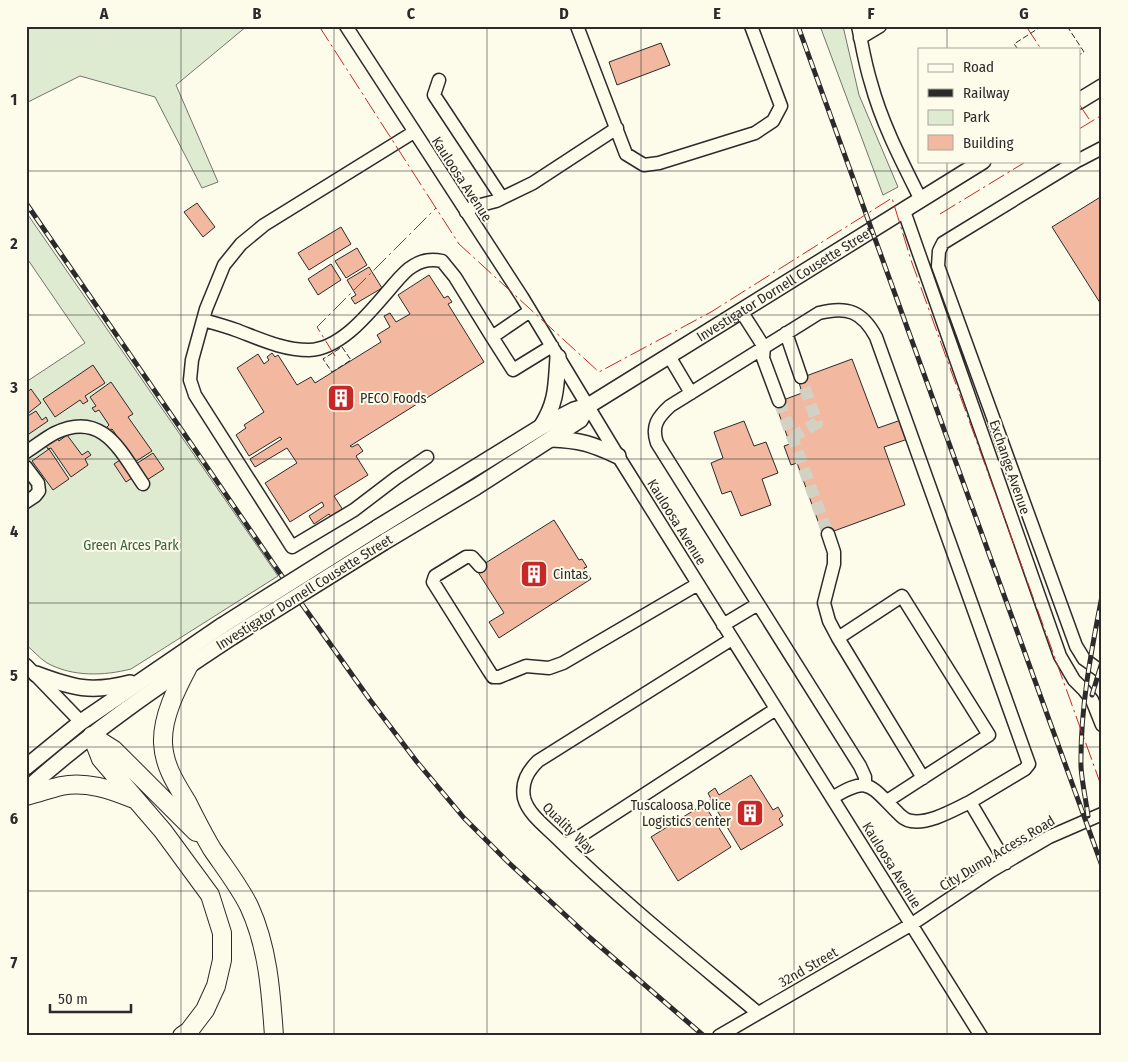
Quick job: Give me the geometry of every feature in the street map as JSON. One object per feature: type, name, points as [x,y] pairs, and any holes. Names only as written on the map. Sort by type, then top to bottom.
[{"type":"highway","points":[[190,665],[176,690],[168,711],[163,743],[173,781],[211,847],[230,873],[250,907],[262,944],[270,982],[274,1036]]},
{"type":"highway","points":[[92,736],[114,750],[211,847]]},
{"type":"highway","points":[[92,736],[101,759],[163,831],[210,895],[222,933],[222,960],[216,986],[205,1010],[182,1036]]},
{"type":"highway","points":[[26,796],[59,786],[86,784],[98,786],[134,799]]},
{"type":"main road","points":[[1080,100],[1102,87]]},
{"type":"main road","name":"Investigator Dornell Cousette Street","points":[[26,790],[92,736],[190,665],[227,631],[378,528],[541,427],[574,410],[588,406],[981,162]]},
{"type":"main road","points":[[541,427],[554,403],[555,352]]},
{"type":"main road","name":"Investigator Dornell Cousette Street","points":[[26,767],[81,722],[141,680],[384,542],[580,420],[588,406]]},
{"type":"main road","points":[[551,439],[578,440],[598,446],[618,456]]},
{"type":"main road","points":[[31,669],[65,685],[92,690],[112,688],[141,680]]},
{"type":"main road","points":[[81,722],[92,736]]},
{"type":"street","name":"Kauloosa Avenue","points":[[346,26],[530,311],[732,640],[982,1036]]},
{"type":"street","points":[[577,26],[626,154],[644,165],[659,163],[755,133],[773,121],[781,106],[750,26]]},
{"type":"street","points":[[880,26],[859,32],[871,84],[884,121],[921,200]]},
{"type":"street","points":[[439,80],[434,95],[502,198]]},
{"type":"street","points":[[466,212],[473,207],[502,198],[533,183],[617,128]]},
{"type":"street","points":[[414,132],[264,225],[241,244],[224,265],[206,309],[192,360],[190,380],[195,395],[292,548],[354,510],[427,457]]},
{"type":"street","points":[[1080,160],[1102,148]]},
{"type":"street","points":[[1076,162],[944,242],[939,251],[938,266],[1076,646],[1084,659],[1102,672]]},
{"type":"street","name":"Exchange Avenue","points":[[904,211],[1060,656],[1074,680],[1092,700],[1102,724]]},
{"type":"street","points":[[203,320],[236,330],[263,342],[310,350],[326,347],[337,342],[374,308],[412,266],[433,259],[442,261],[455,277],[513,370],[555,352]]},
{"type":"street","points":[[832,798],[850,787],[865,784],[873,788],[904,819],[913,822],[925,820],[970,802],[1025,769],[1029,764],[876,337],[871,327],[862,318],[851,312],[834,309],[819,313],[670,406],[661,414],[655,425],[655,436],[657,443],[860,766],[865,777],[865,784]]},
{"type":"street","points":[[492,337],[530,311]]},
{"type":"street","points":[[742,311],[764,347],[763,358],[779,401]]},
{"type":"street","points":[[786,333],[801,378]]},
{"type":"street","points":[[669,356],[691,393]]},
{"type":"street","points":[[26,452],[54,433],[80,426],[91,428],[110,438],[143,484]]},
{"type":"street","points":[[26,467],[38,483],[39,490],[35,496],[26,502]]},
{"type":"street","points":[[828,534],[834,552],[834,564],[824,603],[829,622],[923,778]]},
{"type":"street","points":[[480,566],[472,557],[466,557],[435,576],[433,582],[489,671],[493,676],[499,677],[526,666],[549,668],[563,663],[698,584]]},
{"type":"street","points":[[838,638],[902,596],[989,735],[887,801]]},
{"type":"street","points":[[723,624],[758,604]]},
{"type":"street","name":"Quality Way","points":[[732,640],[538,760],[529,771],[523,784],[524,798],[530,811],[565,846],[616,893],[758,1013]]},
{"type":"street","points":[[31,669],[81,722]]},
{"type":"street","points":[[565,846],[776,710]]},
{"type":"street","points":[[970,802],[1006,862]]},
{"type":"street","name":"City Dump Access Road","points":[[912,924],[1006,862],[1049,837],[1102,814]]},
{"type":"street","name":"32nd Street","points":[[719,1036],[912,924]]},
{"type":"green space","points":[[26,26],[247,26],[176,85],[218,182],[202,188],[155,97],[80,76],[26,103]]},
{"type":"green space","points":[[820,26],[843,26],[859,95],[898,187],[883,195]]},
{"type":"green space","name":"Green Arces Park","points":[[26,212],[278,576],[131,669],[99,674],[67,671],[47,663],[26,645],[26,382],[85,343],[26,257]]},
{"type":"building","points":[[661,43],[670,65],[617,85],[609,62]]},
{"type":"building","points":[[1102,196],[1102,306],[1052,227]]},
{"type":"building","points":[[197,203],[215,227],[203,237],[184,212]]},
{"type":"building","points":[[341,227],[351,244],[309,270],[298,253]]},
{"type":"building","points":[[357,248],[367,265],[346,278],[335,261]]},
{"type":"building","points":[[331,264],[341,280],[318,295],[308,279]]},
{"type":"building","points":[[369,267],[382,288],[355,304],[351,298],[356,295],[347,280]]},
{"type":"building","name":"PECO Foods","points":[[429,275],[444,298],[448,296],[452,302],[448,304],[484,362],[350,446],[358,444],[363,451],[356,456],[368,475],[334,496],[343,510],[331,517],[329,514],[314,524],[309,516],[324,506],[322,502],[290,522],[265,483],[297,463],[287,448],[255,467],[250,459],[282,439],[280,437],[249,456],[236,435],[246,428],[244,425],[264,412],[237,368],[258,354],[264,364],[269,360],[267,357],[272,353],[275,357],[278,355],[297,385],[311,377],[315,383],[381,342],[377,335],[390,327],[384,316],[390,313],[396,322],[410,314],[398,295]]},
{"type":"building","points":[[852,359],[878,428],[901,420],[908,439],[884,447],[905,505],[823,535],[797,463],[791,465],[784,446],[790,444],[775,403],[802,393],[798,379]]},
{"type":"building","points":[[93,365],[105,383],[85,396],[88,401],[83,404],[80,400],[55,417],[43,399]]},
{"type":"building","points":[[111,382],[133,414],[128,417],[152,451],[135,462],[112,429],[108,431],[106,428],[109,425],[99,410],[95,412],[92,408],[96,406],[90,397]]},
{"type":"building","points":[[31,389],[41,403],[26,415],[26,393]]},
{"type":"building","points":[[36,411],[42,420],[46,417],[48,421],[26,436],[26,417]]},
{"type":"building","points":[[744,421],[754,446],[766,442],[778,473],[762,479],[771,505],[741,516],[731,491],[722,494],[711,463],[723,458],[714,432]]},
{"type":"building","points":[[67,435],[82,455],[88,451],[91,455],[85,459],[88,465],[71,477],[51,448],[48,449],[44,443],[56,437],[59,441]]},
{"type":"building","points":[[49,449],[69,479],[53,490],[32,461]]},
{"type":"building","points":[[153,453],[164,469],[147,480],[136,464]]},
{"type":"building","points":[[120,460],[132,478],[126,482],[114,464]]},
{"type":"building","name":"Cintas","points":[[554,520],[579,560],[582,559],[587,567],[584,568],[591,579],[499,638],[489,622],[504,613],[476,569]]},
{"type":"building","name":"Tuscaloosa Police Logistics center","points":[[751,775],[773,810],[778,807],[783,816],[779,819],[783,825],[741,850],[708,793],[715,788],[719,795]]},
{"type":"building","points":[[704,804],[731,847],[678,881],[651,837]]},
{"type":"tunnel","points":[[792,437],[817,423],[801,377]]},
{"type":"tunnel","points":[[779,401],[828,534]]},
{"type":"railway","points":[[798,26],[1102,866]]},
{"type":"railway","points":[[26,203],[279,572],[370,700],[417,762],[464,818],[508,862],[588,936],[704,1036]]},
{"type":"railway","points":[[1088,816],[1081,767],[1082,724],[1090,659],[1102,596]]},
{"type":"railway","points":[[1092,695],[1102,662]]},
{"type":"fence","points":[[1017,48],[1014,44],[1042,26]]},
{"type":"fence","points":[[1067,26],[1084,52],[1080,54]]},
{"type":"fence","points":[[342,347],[351,360],[332,372],[323,359],[342,347]]},
{"type":"power","points":[[319,26],[459,244],[599,372],[711,312],[892,198],[911,260],[1102,788]]},
{"type":"power","points":[[1026,26],[1040,48]]},
{"type":"power","points":[[1080,106],[1091,122]]},
{"type":"power","points":[[1080,128],[1102,115]]},
{"type":"power","points":[[940,214],[1025,162]]},
{"type":"power","points":[[335,356],[317,327],[436,208]]},
{"type":"place","name":"PECO Foods","points":[[341,398]]},
{"type":"place","name":"Cintas","points":[[534,574]]},
{"type":"place","name":"Tuscaloosa Police Logistics center","points":[[750,813]]}]
